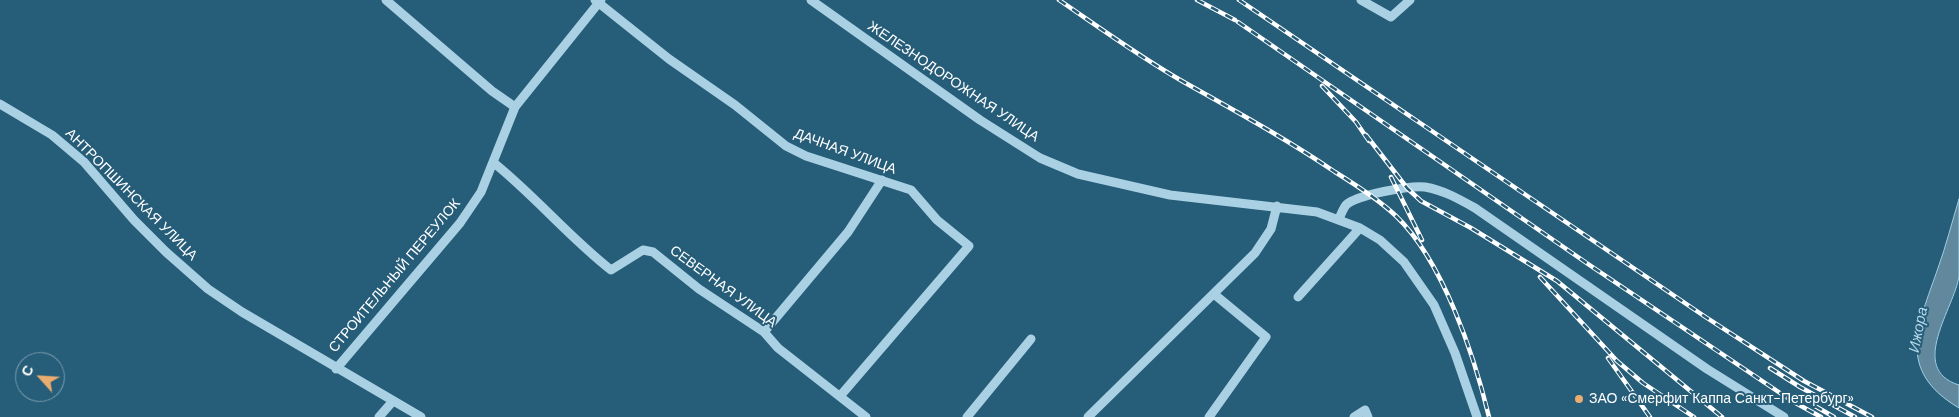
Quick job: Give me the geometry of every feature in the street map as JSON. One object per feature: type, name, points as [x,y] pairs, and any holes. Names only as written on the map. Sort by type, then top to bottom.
[{"type":"street","points":[[386,0],[492,91],[515,107]]},
{"type":"street","name":"ЖЕЛЕЗНОДОРОЖНАЯ УЛИЦА","points":[[811,0],[980,120],[1040,158],[1078,174],[1170,195],[1221,202],[1298,208],[1339,219],[1360,228],[1380,240],[1404,262],[1434,305],[1455,353],[1477,417]]},
{"type":"street","points":[[1362,0],[1391,17],[1410,0]]},
{"type":"street","name":"СТРОИТЕЛЬНЫЙ ПЕРЕУЛОК","points":[[336,369],[460,223],[481,192],[494,164],[515,107],[598,1]]},
{"type":"street","name":"ДАЧНАЯ УЛИЦА","points":[[598,1],[786,146],[806,156],[912,190],[937,220],[969,246],[841,396]]},
{"type":"street","name":"АНТРОПШИНСКАЯ УЛИЦА","points":[[0,104],[52,135],[84,162],[134,220],[166,252],[208,289],[336,369],[421,417]]},
{"type":"street","name":"СЕВЕРНАЯ УЛИЦА","points":[[494,164],[514,180],[590,254],[611,270],[643,250],[652,252],[699,289],[764,332],[778,348],[866,417]]},
{"type":"street","points":[[764,332],[848,232],[882,180]]},
{"type":"street","points":[[1339,219],[1347,204],[1355,200],[1400,189],[1423,187],[1458,199],[1475,208],[1707,369],[1784,417]]},
{"type":"street","points":[[1088,417],[1214,294],[1264,242],[1275,218],[1277,206]]},
{"type":"street","points":[[1298,297],[1360,228]]},
{"type":"street","points":[[1209,417],[1266,337],[1214,294]]},
{"type":"street","points":[[967,417],[1031,339]]},
{"type":"street","points":[[379,417],[393,401]]},
{"type":"street","points":[[1354,417],[1366,413]]},
{"type":"water","name":"Ижора","points":[[1959,199],[1959,276],[1938,336],[1935,352],[1936,366],[1944,377],[1959,385],[1959,408],[1939,393],[1926,378],[1919,362],[1917,346],[1924,309]]},
{"type":"railway","points":[[1059,0],[1166,72],[1260,125],[1367,192],[1396,216],[1413,235],[1428,258],[1455,310],[1475,366],[1489,417]]},
{"type":"railway","points":[[1197,0],[1235,20]]},
{"type":"railway","points":[[1239,0],[1704,316],[1804,381],[1872,417]]},
{"type":"railway","points":[[1238,22],[1588,264],[1792,401],[1821,417]]},
{"type":"railway","points":[[1322,86],[1356,122],[1369,141]]},
{"type":"railway","points":[[1366,135],[1407,188],[1421,201],[1471,228],[1557,281],[1722,417]]},
{"type":"railway","points":[[1391,177],[1422,240]]},
{"type":"railway","points":[[1540,277],[1617,361],[1643,383],[1694,417]]},
{"type":"railway","points":[[1608,358],[1650,417]]},
{"type":"railway","points":[[1770,368],[1855,417]]},
{"type":"railway","points":[[1815,406],[1834,417]]},
{"type":"place","name":"ЗАО «Смерфит Каппа Санкт-Петербург»","points":[[1579,399]]}]
